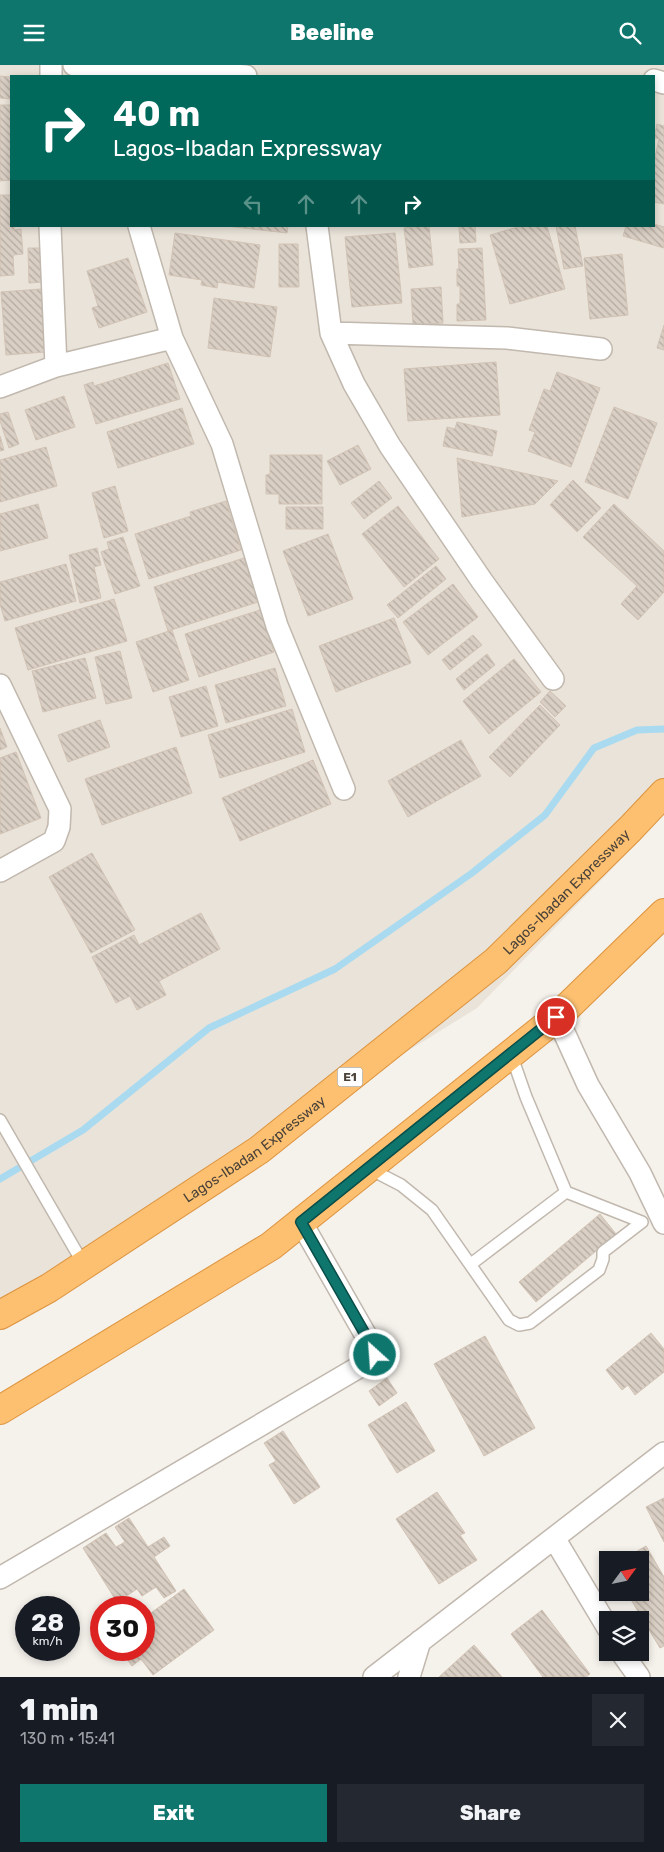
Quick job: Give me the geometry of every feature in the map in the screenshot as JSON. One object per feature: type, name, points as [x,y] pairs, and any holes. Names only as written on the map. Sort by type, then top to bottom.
[{"type":"highway","name":"Lagos-Ibadan Expressway","points":[[0,1315],[49,1288],[259,1150],[496,961],[664,793]]},
{"type":"highway","points":[[0,1410],[271,1246],[556,1017],[664,913]]},
{"type":"street","points":[[74,65],[117,74],[209,69],[241,75]]},
{"type":"street","points":[[50,227],[56,366]]},
{"type":"street","points":[[139,227],[172,338],[222,444],[277,626],[344,789]]},
{"type":"street","points":[[317,227],[331,333],[354,383],[390,446],[482,581],[553,679]]},
{"type":"street","points":[[331,333],[507,338],[602,349]]},
{"type":"street","points":[[0,387],[56,366],[172,338]]},
{"type":"street","points":[[0,685],[60,809],[59,827],[54,841],[0,871]]},
{"type":"street","points":[[556,1017],[588,1085],[640,1173],[664,1223]]},
{"type":"street","points":[[0,1578],[371,1360],[375,1355],[373,1348],[301,1222]]},
{"type":"street","points":[[374,1677],[664,1453]]},
{"type":"street","points":[[554,1538],[599,1613]]},
{"type":"street","points":[[409,1677],[420,1641]]},
{"type":"street","points":[[628,1661],[639,1677]]},
{"type":"lane","points":[[368,1168],[402,1185],[432,1210],[509,1320],[519,1325],[530,1323],[599,1270],[604,1259],[603,1252],[642,1222],[566,1192],[526,1097],[511,1054]]},
{"type":"lane","points":[[0,1120],[16,1151],[84,1265]]},
{"type":"lane","points":[[470,1264],[566,1192]]},
{"type":"shaded area","points":[[0,65],[664,65],[664,815],[477,1008],[0,1304]]},
{"type":"building","points":[[0,76],[10,77],[10,99],[0,98]]},
{"type":"building","points":[[0,105],[10,105],[10,180],[0,181]]},
{"type":"building","points":[[657,124],[664,126],[664,204],[655,202],[655,157],[659,139],[655,138]]},
{"type":"building","points":[[0,195],[10,195],[10,227],[14,227],[14,230],[21,229],[23,254],[13,255],[14,275],[0,276]]},
{"type":"building","points":[[655,224],[664,227],[664,248],[623,236],[626,227],[655,227]]},
{"type":"building","points":[[235,227],[288,227],[287,233]]},
{"type":"building","points":[[429,227],[433,265],[409,268],[404,228]]},
{"type":"building","points":[[459,227],[475,227],[476,242],[460,243]]},
{"type":"building","points":[[518,227],[547,227],[565,289],[510,304],[490,235]]},
{"type":"building","points":[[556,227],[575,227],[583,266],[564,269]]},
{"type":"building","points":[[175,233],[260,245],[254,288],[218,282],[217,288],[201,285],[202,280],[169,275]]},
{"type":"building","points":[[395,233],[402,303],[352,307],[345,237]]},
{"type":"building","points":[[279,244],[298,244],[299,287],[279,287]]},
{"type":"building","points":[[28,248],[42,248],[43,282],[29,283]]},
{"type":"building","points":[[482,248],[486,320],[457,321],[457,304],[460,304],[460,286],[457,286],[457,269],[459,269],[458,249]]},
{"type":"building","points":[[622,254],[628,315],[590,319],[584,258]]},
{"type":"building","points":[[128,258],[147,312],[99,328],[92,308],[98,306],[87,271]]},
{"type":"building","points":[[441,287],[443,323],[413,325],[411,289]]},
{"type":"building","points":[[41,289],[45,352],[6,355],[1,292]]},
{"type":"building","points":[[214,298],[277,307],[270,357],[208,348]]},
{"type":"building","points":[[664,325],[664,350],[657,348]]},
{"type":"building","points":[[496,362],[500,415],[408,421],[404,369]]},
{"type":"building","points":[[168,363],[180,399],[96,424],[84,385],[93,382],[94,386]]},
{"type":"building","points":[[557,372],[600,388],[571,467],[528,451],[535,432],[529,430],[544,389],[550,391]]},
{"type":"building","points":[[64,396],[75,427],[36,440],[25,410]]},
{"type":"building","points":[[614,407],[657,423],[628,499],[585,482]]},
{"type":"building","points":[[182,408],[194,444],[118,468],[107,432]]},
{"type":"building","points":[[8,412],[19,444],[9,448],[0,421],[0,414]]},
{"type":"building","points":[[457,422],[497,431],[492,456],[443,446],[447,427],[455,429]]},
{"type":"building","points":[[0,436],[4,450],[0,451]]},
{"type":"building","points":[[358,445],[371,469],[340,485],[327,461]]},
{"type":"building","points":[[46,447],[57,486],[0,502],[0,460]]},
{"type":"building","points":[[270,455],[322,455],[322,504],[279,504],[279,494],[266,494],[266,475],[270,474]]},
{"type":"building","points":[[457,458],[558,481],[535,504],[462,517]]},
{"type":"building","points":[[573,480],[601,508],[577,532],[550,505]]},
{"type":"building","points":[[379,481],[392,498],[364,519],[351,503]]},
{"type":"building","points":[[115,486],[128,531],[104,538],[92,493]]},
{"type":"building","points":[[226,501],[241,550],[149,579],[135,534],[191,516],[190,512]]},
{"type":"building","points":[[38,504],[48,538],[0,551],[0,514]]},
{"type":"building","points":[[614,504],[664,551],[664,592],[638,620],[621,604],[637,586],[583,537]]},
{"type":"building","points":[[398,506],[439,559],[404,587],[362,534]]},
{"type":"building","points":[[286,507],[323,507],[323,529],[286,529]]},
{"type":"building","points":[[328,534],[353,599],[308,616],[283,551]]},
{"type":"building","points":[[123,537],[140,586],[115,594],[101,552],[109,549],[107,542]]},
{"type":"building","points":[[97,548],[101,565],[94,567],[101,598],[80,603],[69,555]]},
{"type":"building","points":[[244,558],[258,602],[168,631],[154,587]]},
{"type":"building","points":[[66,564],[76,601],[5,621],[0,604],[0,582]]},
{"type":"building","points":[[436,566],[446,579],[398,618],[387,605]]},
{"type":"building","points":[[453,584],[478,617],[428,655],[403,622]]},
{"type":"building","points":[[114,599],[127,641],[28,670],[15,628]]},
{"type":"building","points":[[260,610],[274,652],[199,677],[185,634]]},
{"type":"building","points":[[394,618],[411,663],[336,692],[319,646]]},
{"type":"building","points":[[172,630],[189,680],[153,692],[136,642]]},
{"type":"building","points":[[473,635],[482,645],[450,670],[442,660]]},
{"type":"building","points":[[120,651],[132,698],[106,704],[95,657]]},
{"type":"building","points":[[487,654],[495,665],[464,690],[456,679]]},
{"type":"building","points":[[85,658],[96,698],[43,712],[32,671]]},
{"type":"building","points":[[514,659],[541,692],[489,734],[463,701]]},
{"type":"building","points":[[275,668],[286,706],[226,723],[215,685]]},
{"type":"building","points":[[206,686],[218,726],[181,737],[169,697]]},
{"type":"building","points":[[550,691],[566,706],[555,717],[540,702]]},
{"type":"building","points":[[540,705],[560,725],[510,777],[489,757]]},
{"type":"building","points":[[292,709],[305,752],[220,778],[208,735]]},
{"type":"building","points":[[100,720],[110,747],[68,762],[58,735]]},
{"type":"building","points":[[0,728],[7,747],[0,750]]},
{"type":"building","points":[[461,740],[481,776],[408,817],[388,781]]},
{"type":"building","points":[[176,747],[192,793],[102,825],[85,779]]},
{"type":"building","points":[[16,752],[41,818],[0,834],[0,758]]},
{"type":"building","points":[[313,760],[331,804],[240,841],[222,798]]},
{"type":"building","points":[[92,853],[135,930],[91,953],[49,877]]},
{"type":"building","points":[[201,913],[220,949],[159,981],[166,995],[137,1010],[130,996],[116,1003],[92,957],[134,935],[139,945]]},
{"type":"building","points":[[600,1214],[616,1234],[536,1302],[519,1282]]},
{"type":"building","points":[[651,1333],[664,1349],[664,1372],[635,1395],[628,1385],[622,1390],[606,1370]]},
{"type":"building","points":[[485,1336],[535,1428],[484,1456],[434,1364]]},
{"type":"building","points":[[387,1378],[397,1393],[379,1406],[369,1391]]},
{"type":"building","points":[[406,1402],[435,1451],[397,1473],[368,1425]]},
{"type":"building","points":[[283,1431],[320,1487],[294,1504],[269,1465],[276,1461],[264,1443]]},
{"type":"building","points":[[437,1492],[465,1533],[460,1535],[477,1560],[439,1584],[396,1519]]},
{"type":"building","points":[[664,1498],[664,1542],[646,1507]]},
{"type":"building","points":[[129,1518],[148,1547],[164,1537],[170,1546],[154,1557],[176,1591],[164,1598],[156,1587],[142,1596],[137,1589],[126,1596],[113,1596],[83,1548],[106,1533],[116,1547],[125,1542],[115,1527]]},
{"type":"building","points":[[646,1546],[649,1551],[637,1551]]},
{"type":"building","points":[[649,1551],[664,1577],[664,1646],[660,1648],[649,1630],[649,1611],[638,1611],[632,1601],[649,1601]]},
{"type":"building","points":[[184,1589],[214,1630],[153,1675],[142,1661],[155,1661],[155,1610]]},
{"type":"building","points":[[542,1610],[590,1674],[586,1677],[543,1677],[511,1634]]},
{"type":"building","points":[[474,1645],[502,1677],[439,1677]]},
{"type":"building","points":[[129,1661],[138,1661],[132,1666]]},
{"type":"waterway","points":[[0,1179],[83,1130],[209,1028],[335,969],[472,873],[545,815],[594,748],[637,730],[664,729]]},
{"type":"route","points":[[375,1355],[373,1348],[301,1222],[556,1017]]}]
